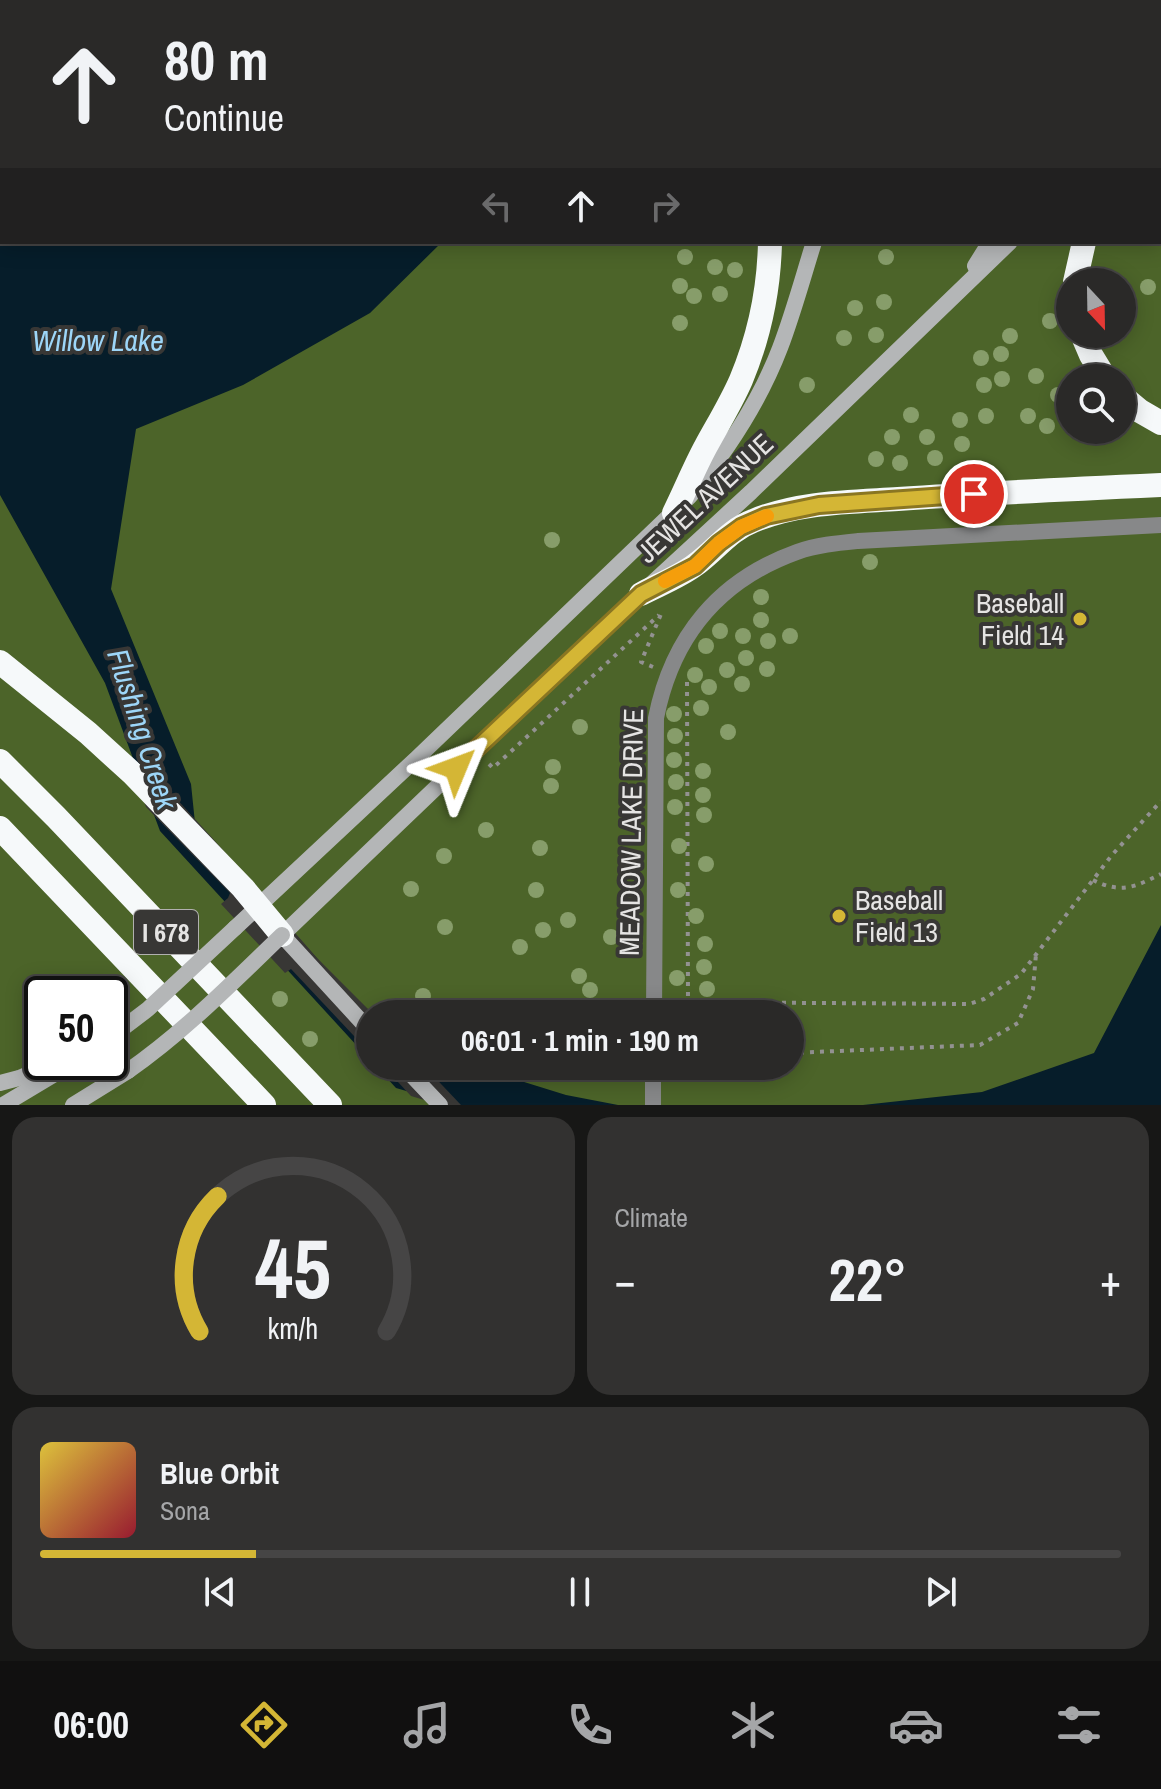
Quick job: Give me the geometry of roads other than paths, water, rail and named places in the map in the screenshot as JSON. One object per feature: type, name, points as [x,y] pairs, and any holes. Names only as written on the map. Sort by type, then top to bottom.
[{"type":"highway","points":[[674,513],[748,361],[762,310],[770,244]]},
{"type":"highway","points":[[1078,268],[1084,244]]},
{"type":"highway","points":[[1136,408],[1161,423]]},
{"type":"highway","points":[[641,594],[695,566],[741,527],[794,509],[928,497],[1161,485]]},
{"type":"highway","points":[[0,662],[133,774],[243,888],[282,935]]},
{"type":"highway","name":"I 678","points":[[0,761],[330,1105]]},
{"type":"highway","name":"I 678","points":[[0,828],[264,1105]]},
{"type":"main road","name":"JEWEL AVENUE","points":[[128,1024],[156,1002],[417,758],[690,496],[721,457],[759,395],[787,328],[813,244]]},
{"type":"main road","points":[[959,290],[989,244]]},
{"type":"main road","name":"JEWEL AVENUE","points":[[73,1105],[128,1071],[207,1007],[1008,244]]},
{"type":"main road","points":[[282,935],[356,1016]]},
{"type":"main road","points":[[0,1083],[24,1076]]},
{"type":"main road","points":[[3,1105],[45,1080]]},
{"type":"main road","points":[[416,1080],[440,1105]]},
{"type":"street","name":"MEADOW LAKE DRIVE","points":[[654,1000],[656,718],[668,672],[678,651],[709,607],[748,575],[799,551],[829,544],[1161,525]]},
{"type":"street","points":[[653,1080],[653,1105]]},
{"type":"water","name":"Willow Lake","points":[[0,244],[440,244],[370,313],[243,385],[136,429],[111,589],[191,784],[195,823],[356,1001],[356,1045],[160,831],[105,683],[0,495]]},
{"type":"water","points":[[1161,925],[1161,1105],[863,1105],[982,1092],[1094,1053]]},
{"type":"water","points":[[389,1080],[518,1080],[566,1095],[618,1105],[455,1105],[396,1088]]},
{"type":"place","name":"Baseball Field 14","points":[[1080,619]]},
{"type":"place","name":"Baseball Field 13","points":[[839,916]]},
{"type":"water label","name":"Flushing Creek","points":[[143,729]]}]
